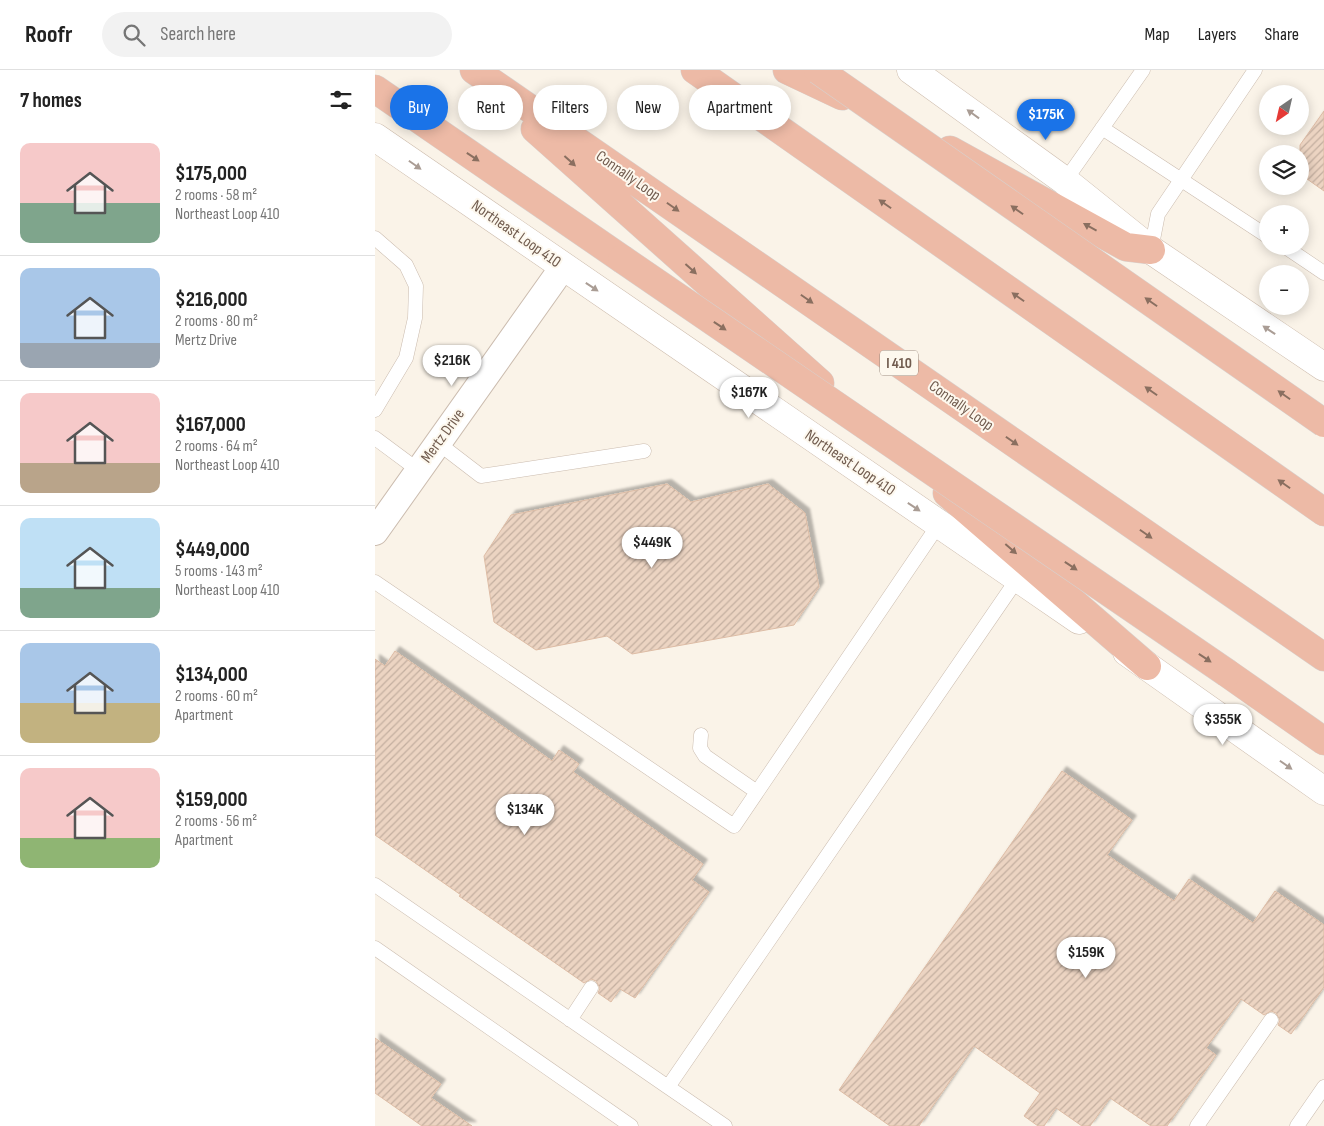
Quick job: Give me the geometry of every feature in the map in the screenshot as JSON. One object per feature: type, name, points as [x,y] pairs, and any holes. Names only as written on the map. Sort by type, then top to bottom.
[{"type":"highway","points":[[469,70],[767,337],[1147,666]]},
{"type":"highway","name":"Connally Loop","points":[[474,70],[1324,657]]},
{"type":"highway","points":[[695,70],[1324,512]]},
{"type":"highway","points":[[787,70],[897,121],[1126,247],[1151,250]]},
{"type":"highway","points":[[818,70],[1324,423]]},
{"type":"highway","points":[[375,89],[1324,741]]},
{"type":"main road","points":[[911,70],[1065,181],[1151,250],[1324,367]]},
{"type":"main road","name":"Northeast Loop 410","points":[[375,137],[1147,666],[1324,791]]},
{"type":"street","name":"Mertz Drive","points":[[375,532],[563,267]]},
{"type":"lane","points":[[1065,181],[1143,70]]},
{"type":"lane","points":[[1151,250],[1158,214],[1255,70]]},
{"type":"lane","points":[[1102,128],[1259,231]]},
{"type":"lane","points":[[375,238],[406,265],[417,286],[415,318],[406,358],[375,410]]},
{"type":"lane","points":[[1297,255],[1324,273]]},
{"type":"lane","points":[[375,438],[418,470]]},
{"type":"lane","points":[[438,443],[481,476],[645,451]]},
{"type":"lane","points":[[375,582],[734,826],[939,524]]},
{"type":"lane","points":[[668,1087],[1018,578]]},
{"type":"lane","points":[[701,735],[700,748],[705,756],[757,792]]},
{"type":"lane","points":[[375,885],[725,1126]]},
{"type":"lane","points":[[375,948],[631,1126]]},
{"type":"lane","points":[[571,1020],[591,988]]},
{"type":"lane","points":[[1197,1126],[1271,1020]]},
{"type":"lane","points":[[1297,1126],[1324,1087]]},
{"type":"building","points":[[1324,111],[1324,191],[1309,180],[1309,145],[1300,145],[1309,135]]},
{"type":"building","points":[[667,484],[691,502],[768,484],[805,513],[819,587],[794,625],[632,654],[607,636],[536,650],[494,622],[484,556],[511,515]]},
{"type":"building","points":[[395,651],[552,761],[559,750],[579,764],[573,772],[703,864],[692,880],[709,892],[635,998],[620,989],[611,1002],[598,993],[600,988],[596,981],[591,979],[584,983],[375,835],[375,659],[385,666]]},
{"type":"building","points":[[1062,771],[1132,820],[1107,855],[1174,901],[1189,879],[1253,923],[1275,891],[1324,925],[1324,987],[1291,1034],[1278,1025],[1280,1020],[1276,1013],[1271,1011],[1264,1015],[1241,999],[1206,1048],[1216,1055],[1167,1126],[1151,1126],[1110,1098],[1090,1126],[1082,1126],[1056,1108],[1044,1126],[1038,1126],[1024,1116],[1040,1093],[974,1046],[919,1126],[890,1126],[839,1090]]},
{"type":"building","points":[[375,1038],[441,1084],[431,1098],[472,1126],[422,1126],[375,1093]]}]
